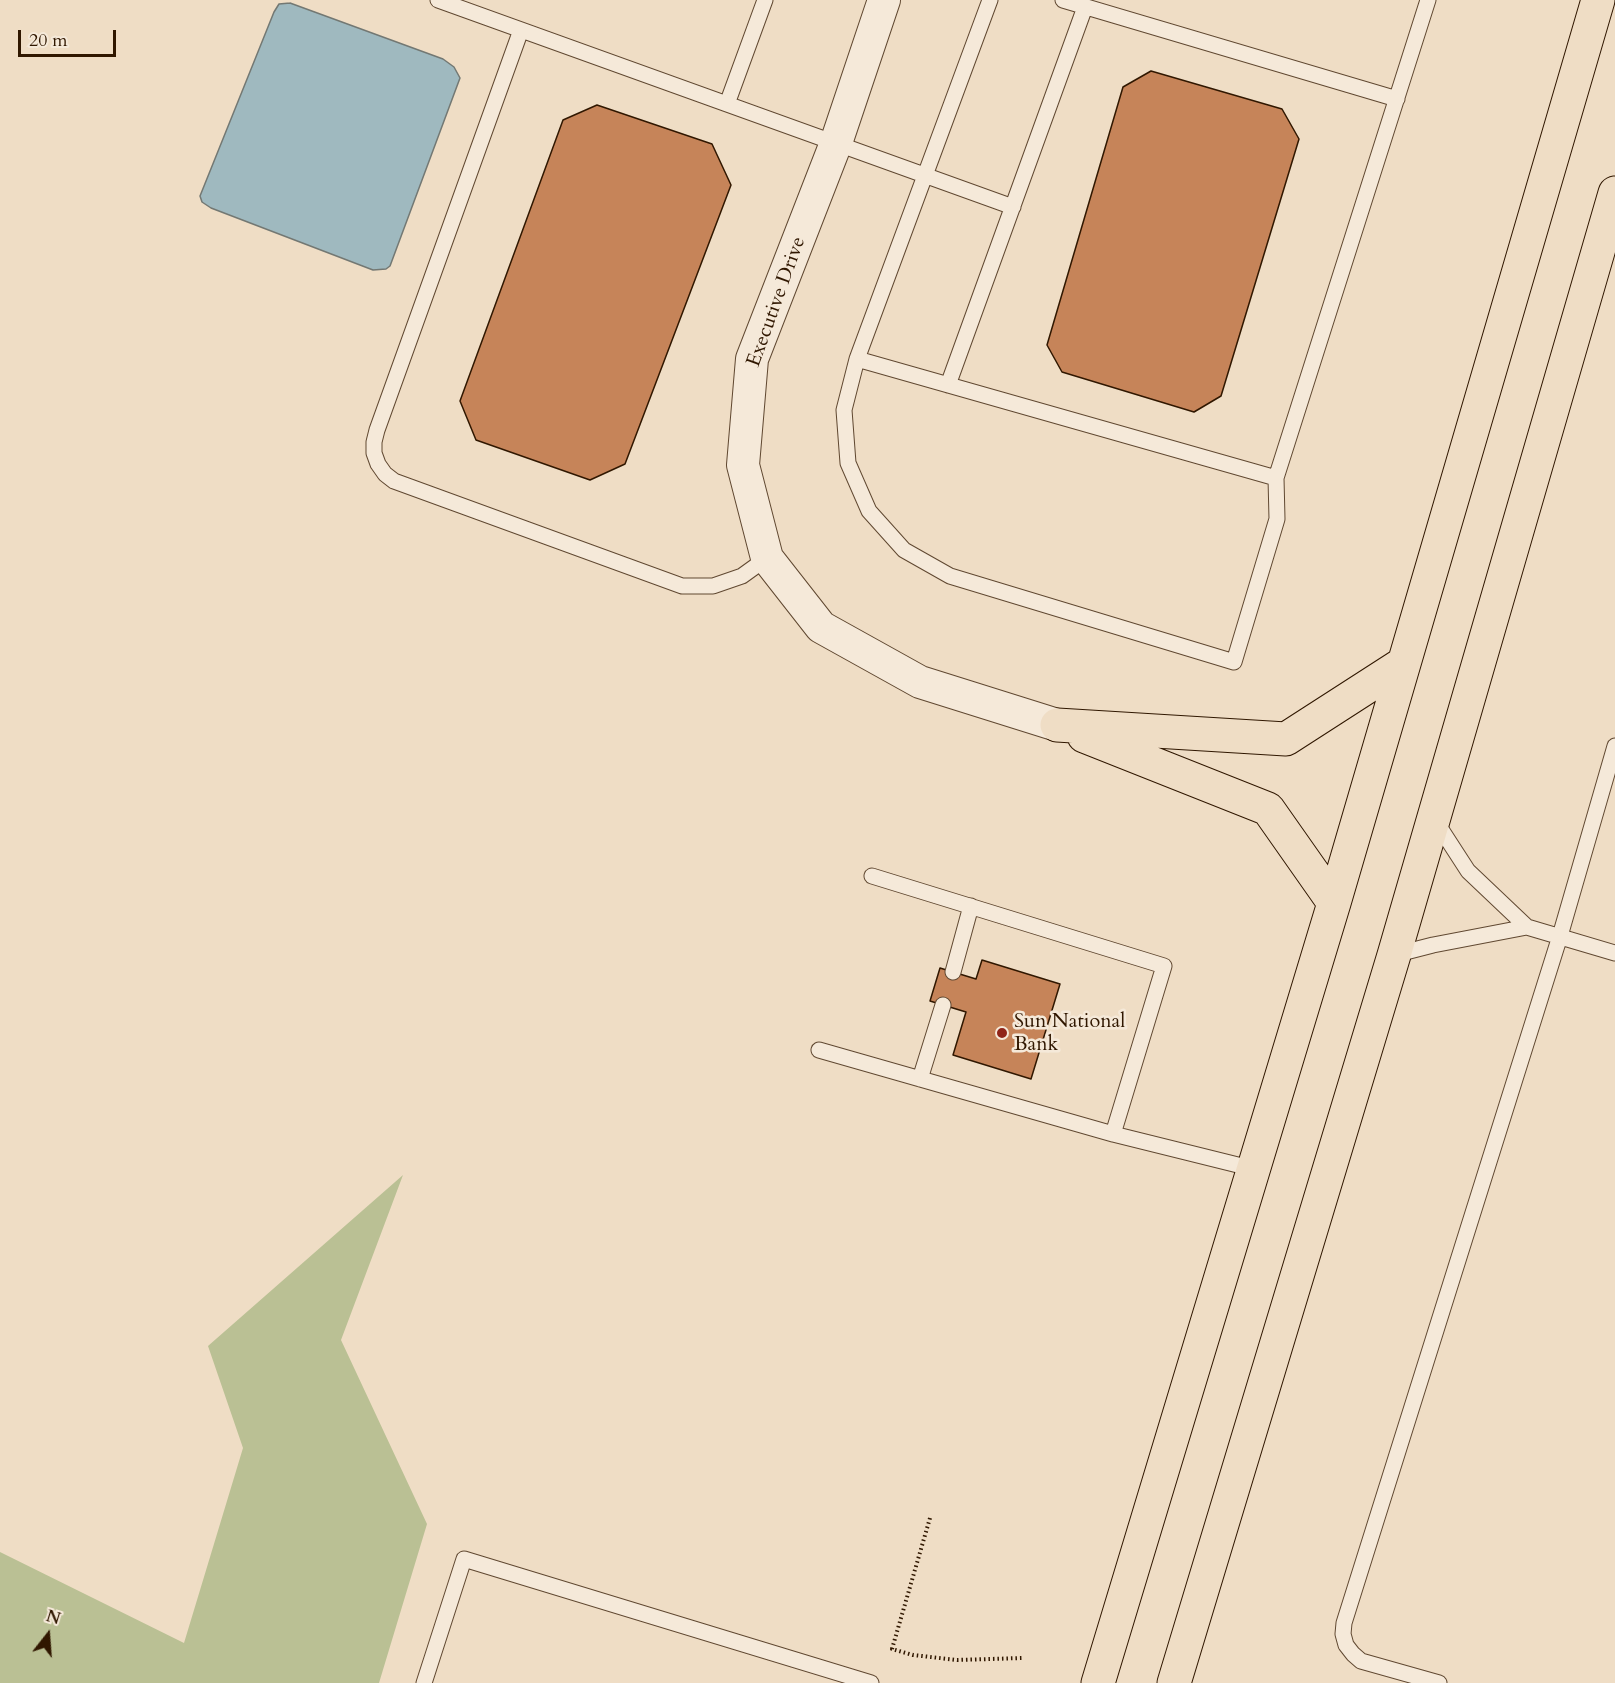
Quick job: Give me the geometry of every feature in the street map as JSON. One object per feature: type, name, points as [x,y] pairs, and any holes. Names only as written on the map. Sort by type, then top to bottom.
[{"type":"highway","points":[[1098,1683],[1334,903],[1598,0]]},
{"type":"highway","points":[[1174,1683],[1394,955],[1615,193]]},
{"type":"highway","points":[[1057,725],[1286,739],[1404,663]]},
{"type":"highway","points":[[1057,725],[1268,808],[1334,903]]},
{"type":"street","name":"Executive Drive","points":[[884,0],[836,143],[752,359],[743,465],[767,558],[821,627],[920,682],[1057,725]]},
{"type":"lane","points":[[438,0],[1013,207]]},
{"type":"lane","points":[[727,104],[765,0]]},
{"type":"lane","points":[[990,0],[856,359],[843,410],[848,463],[869,511],[904,550],[950,576],[1234,662],[1277,519],[1276,478],[1428,0]]},
{"type":"lane","points":[[1063,0],[1397,99]]},
{"type":"lane","points":[[948,385],[1085,7]]},
{"type":"lane","points":[[521,30],[377,430],[374,453],[378,464],[394,481],[682,586],[713,586],[742,576],[767,558]]},
{"type":"lane","points":[[856,359],[1276,478]]},
{"type":"lane","points":[[1439,1683],[1361,1661],[1346,1645],[1343,1634],[1344,1623],[1560,936],[1615,746]]},
{"type":"lane","points":[[1434,818],[1468,871],[1527,927]]},
{"type":"lane","points":[[872,876],[1164,966],[1113,1134]]},
{"type":"lane","points":[[953,972],[971,906]]},
{"type":"lane","points":[[1394,955],[1527,927],[1615,953]]},
{"type":"lane","points":[[920,1078],[943,1005]]},
{"type":"lane","points":[[819,1050],[1113,1134],[1254,1169]]},
{"type":"lane","points":[[424,1683],[464,1559],[871,1683]]},
{"type":"path","points":[[930,1518],[892,1649],[913,1655],[957,1660],[1023,1658]]},
{"type":"green space","points":[[403,1175],[341,1340],[427,1524],[379,1683],[0,1683],[0,1552],[184,1643],[243,1448],[208,1346]]},
{"type":"water","points":[[290,3],[443,59],[454,67],[460,78],[390,266],[386,269],[373,270],[211,208],[202,202],[200,196],[274,12],[279,4]]},
{"type":"building","points":[[1151,71],[1282,109],[1299,139],[1221,396],[1194,412],[1062,372],[1047,345],[1123,87]]},
{"type":"building","points":[[597,105],[712,144],[731,185],[625,464],[590,480],[476,440],[460,401],[563,120]]},
{"type":"building","name":"Sun National Bank","points":[[982,960],[1060,984],[1031,1079],[953,1055],[966,1012],[930,1001],[940,968],[976,979]]},
{"type":"place","name":"Sun National Bank","points":[[1002,1033]]}]
